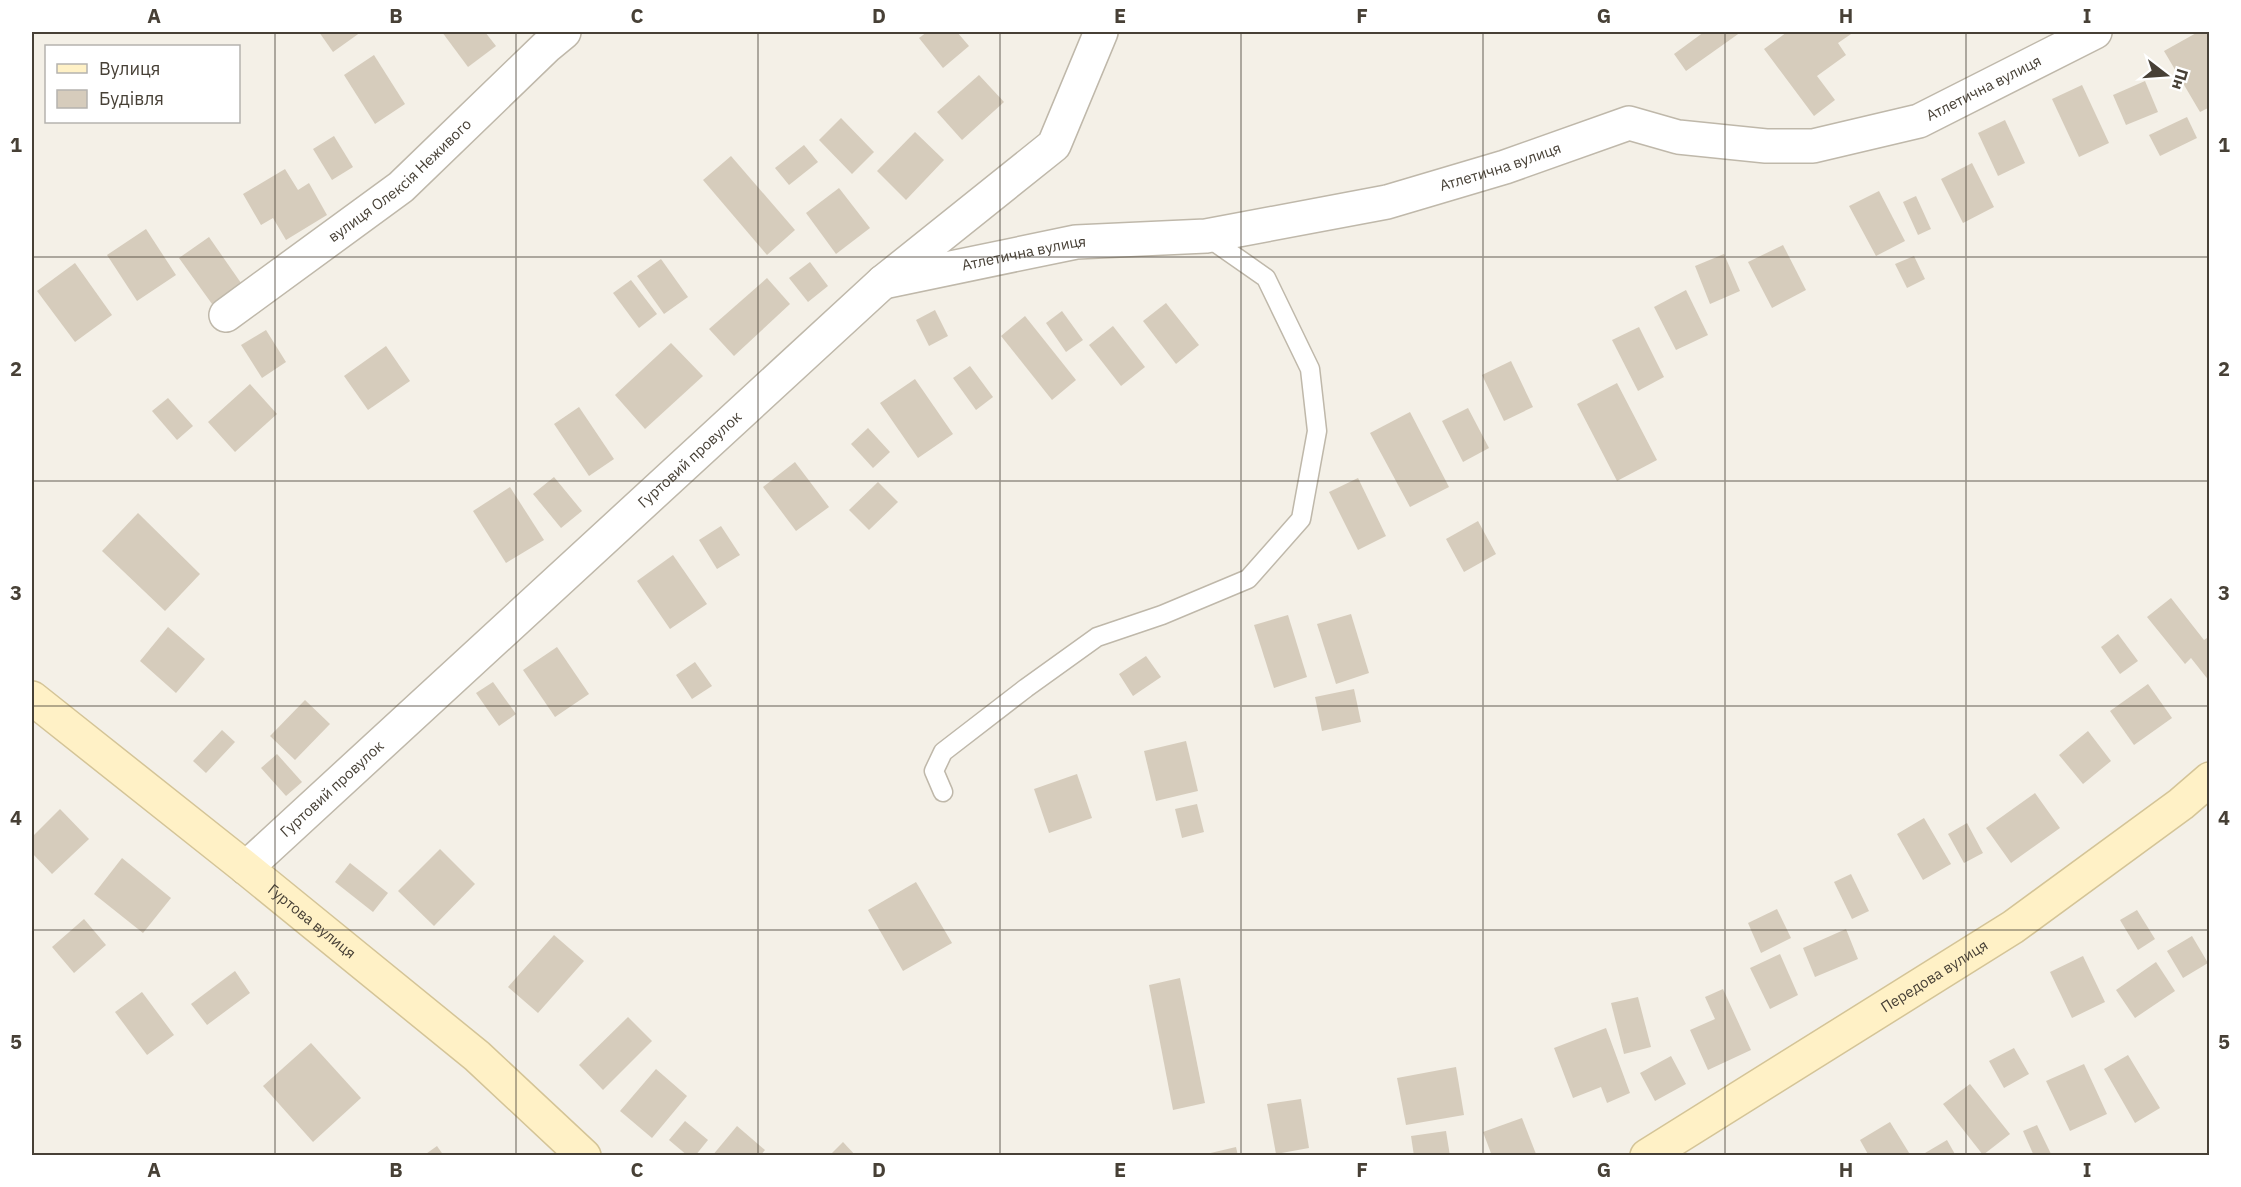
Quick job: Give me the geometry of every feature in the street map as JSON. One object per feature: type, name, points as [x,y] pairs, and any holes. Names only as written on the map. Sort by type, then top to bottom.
[{"type":"street","name":"вулиця Олексія Неживого","points":[[226,315],[401,187],[564,32]]},
{"type":"street","name":"Гуртовий провулок","points":[[246,868],[884,282],[1054,145],[1101,32]]},
{"type":"street","name":"Атлетична вулиця","points":[[884,282],[1076,242],[1206,236],[1387,202],[1505,167],[1629,123],[1678,137],[1766,146],[1814,146],[1919,121],[2095,32]]},
{"type":"street","name":"Гуртова вулиця","points":[[32,698],[477,1056],[584,1155]]},
{"type":"street","name":"Передова вулиця","points":[[1647,1155],[2013,927],[2181,804],[2210,779]]},
{"type":"lane","points":[[943,792],[934,771],[943,752],[1016,695],[1096,637],[1162,615],[1248,579],[1301,519],[1317,431],[1311,369],[1266,278],[1206,236]]},
{"type":"building","points":[[319,32],[361,32],[333,52]]},
{"type":"building","points":[[442,32],[485,32],[496,46],[468,67]]},
{"type":"building","points":[[927,32],[957,32],[969,46],[943,68],[919,38]]},
{"type":"building","points":[[1704,32],[1741,32],[1686,71],[1674,54]]},
{"type":"building","points":[[1787,32],[1854,32],[1838,43],[1846,55],[1817,76],[1835,100],[1814,116],[1764,49]]},
{"type":"building","points":[[2198,32],[2206,32],[2210,38],[2210,107],[2200,112],[2164,51]]},
{"type":"building","points":[[374,55],[405,104],[375,124],[344,75]]},
{"type":"building","points":[[979,75],[1004,102],[962,140],[937,112]]},
{"type":"building","points":[[2145,81],[2158,112],[2126,125],[2113,95]]},
{"type":"building","points":[[2082,85],[2109,143],[2079,157],[2052,99]]},
{"type":"building","points":[[2187,117],[2197,138],[2160,156],[2149,135]]},
{"type":"building","points":[[841,118],[874,152],[852,174],[819,140]]},
{"type":"building","points":[[2005,120],[2025,163],[1998,176],[1978,133]]},
{"type":"building","points":[[915,132],[944,160],[906,200],[877,171]]},
{"type":"building","points":[[334,136],[353,167],[332,180],[313,149]]},
{"type":"building","points":[[804,145],[818,162],[789,185],[775,168]]},
{"type":"building","points":[[731,156],[795,230],[767,255],[703,180]]},
{"type":"building","points":[[1972,163],[1994,207],[1963,223],[1941,179]]},
{"type":"building","points":[[285,169],[298,190],[309,183],[327,215],[286,240],[273,218],[261,225],[243,194]]},
{"type":"building","points":[[839,188],[870,228],[836,254],[806,213]]},
{"type":"building","points":[[1879,191],[1905,241],[1876,256],[1849,206]]},
{"type":"building","points":[[1916,196],[1931,229],[1918,235],[1903,202]]},
{"type":"building","points":[[146,229],[176,275],[137,301],[107,255]]},
{"type":"building","points":[[209,237],[241,283],[212,304],[179,258]]},
{"type":"building","points":[[1783,245],[1806,290],[1772,308],[1748,262]]},
{"type":"building","points":[[1724,254],[1740,291],[1710,304],[1695,266]]},
{"type":"building","points":[[1914,256],[1925,279],[1907,288],[1895,264]]},
{"type":"building","points":[[661,259],[688,297],[664,314],[637,276]]},
{"type":"building","points":[[810,262],[828,286],[808,302],[789,278]]},
{"type":"building","points":[[75,263],[112,315],[75,342],[37,291]]},
{"type":"building","points":[[767,278],[790,304],[734,356],[709,329]]},
{"type":"building","points":[[631,280],[657,314],[639,328],[613,293]]},
{"type":"building","points":[[1686,290],[1708,335],[1676,350],[1654,307]]},
{"type":"building","points":[[1166,303],[1199,345],[1176,364],[1143,321]]},
{"type":"building","points":[[935,310],[948,336],[929,346],[916,320]]},
{"type":"building","points":[[1062,311],[1083,340],[1066,352],[1046,323]]},
{"type":"building","points":[[1025,316],[1076,380],[1052,400],[1001,336]]},
{"type":"building","points":[[1113,326],[1145,367],[1121,386],[1089,345]]},
{"type":"building","points":[[1639,327],[1664,377],[1638,391],[1612,340]]},
{"type":"building","points":[[266,330],[286,362],[262,378],[241,345]]},
{"type":"building","points":[[671,343],[703,376],[645,429],[615,395]]},
{"type":"building","points":[[386,346],[410,381],[368,410],[344,376]]},
{"type":"building","points":[[1511,361],[1533,407],[1504,421],[1482,375]]},
{"type":"building","points":[[970,366],[993,397],[976,410],[953,378]]},
{"type":"building","points":[[915,379],[953,434],[918,458],[880,403]]},
{"type":"building","points":[[1617,383],[1657,460],[1617,481],[1577,404]]},
{"type":"building","points":[[250,384],[277,414],[235,452],[208,422]]},
{"type":"building","points":[[168,398],[193,426],[177,440],[152,411]]},
{"type":"building","points":[[579,407],[614,459],[589,476],[554,424]]},
{"type":"building","points":[[1468,408],[1489,448],[1463,462],[1442,421]]},
{"type":"building","points":[[1410,412],[1449,487],[1410,507],[1370,433]]},
{"type":"building","points":[[868,428],[890,452],[873,468],[851,444]]},
{"type":"building","points":[[795,462],[829,507],[796,531],[763,487]]},
{"type":"building","points":[[554,477],[582,511],[561,528],[533,494]]},
{"type":"building","points":[[1358,478],[1386,536],[1358,550],[1329,492]]},
{"type":"building","points":[[878,482],[898,502],[869,530],[849,510]]},
{"type":"building","points":[[510,487],[544,540],[506,563],[473,511]]},
{"type":"building","points":[[138,513],[200,574],[165,611],[102,551]]},
{"type":"building","points":[[1478,521],[1496,554],[1464,572],[1446,539]]},
{"type":"building","points":[[721,526],[740,555],[717,569],[699,540]]},
{"type":"building","points":[[673,555],[707,604],[670,629],[637,581]]},
{"type":"building","points":[[2171,598],[2204,640],[2210,636],[2210,682],[2191,658],[2185,664],[2147,617]]},
{"type":"building","points":[[1351,614],[1369,673],[1336,684],[1317,624]]},
{"type":"building","points":[[1288,615],[1307,677],[1274,688],[1254,625]]},
{"type":"building","points":[[168,627],[205,659],[176,693],[140,661]]},
{"type":"building","points":[[2118,634],[2138,661],[2120,674],[2101,647]]},
{"type":"building","points":[[557,647],[589,694],[555,717],[523,670]]},
{"type":"building","points":[[1146,656],[1161,677],[1133,696],[1119,674]]},
{"type":"building","points":[[695,662],[712,686],[692,699],[676,675]]},
{"type":"building","points":[[493,682],[516,714],[499,726],[476,693]]},
{"type":"building","points":[[2148,684],[2172,718],[2134,745],[2110,711]]},
{"type":"building","points":[[1354,689],[1361,722],[1322,731],[1315,697]]},
{"type":"building","points":[[305,700],[330,724],[295,760],[270,736]]},
{"type":"building","points":[[222,730],[235,742],[206,773],[193,761]]},
{"type":"building","points":[[2088,731],[2111,761],[2083,784],[2059,755]]},
{"type":"building","points":[[1186,741],[1198,791],[1156,801],[1144,751]]},
{"type":"building","points":[[277,754],[302,782],[286,796],[261,768]]},
{"type":"building","points":[[1077,774],[1092,818],[1049,833],[1034,789]]},
{"type":"building","points":[[2035,793],[2060,828],[2011,863],[1986,828]]},
{"type":"building","points":[[1197,804],[1204,832],[1182,838],[1175,809]]},
{"type":"building","points":[[60,809],[89,839],[52,874],[32,853],[32,837]]},
{"type":"building","points":[[1924,818],[1951,864],[1923,880],[1897,834]]},
{"type":"building","points":[[1967,823],[1983,853],[1964,863],[1948,834]]},
{"type":"building","points":[[440,849],[475,884],[434,926],[398,891]]},
{"type":"building","points":[[122,858],[171,898],[143,933],[94,894]]},
{"type":"building","points":[[350,863],[388,893],[373,912],[335,882]]},
{"type":"building","points":[[1851,874],[1869,911],[1852,919],[1834,882]]},
{"type":"building","points":[[916,882],[952,943],[903,971],[868,910]]},
{"type":"building","points":[[1777,909],[1791,938],[1761,953],[1748,923]]},
{"type":"building","points":[[2137,910],[2155,939],[2138,950],[2120,920]]},
{"type":"building","points":[[84,919],[106,945],[74,973],[52,947]]},
{"type":"building","points":[[1846,929],[1858,959],[1815,977],[1803,948]]},
{"type":"building","points":[[554,935],[584,961],[538,1013],[508,987]]},
{"type":"building","points":[[2192,936],[2208,963],[2183,978],[2167,951]]},
{"type":"building","points":[[1780,954],[1798,995],[1770,1009],[1750,968]]},
{"type":"building","points":[[2083,956],[2105,1002],[2072,1018],[2050,972]]},
{"type":"building","points":[[2156,962],[2175,991],[2135,1018],[2116,990]]},
{"type":"building","points":[[235,971],[250,993],[207,1025],[191,1004]]},
{"type":"building","points":[[1180,978],[1205,1103],[1173,1110],[1149,985]]},
{"type":"building","points":[[1723,989],[1751,1050],[1708,1070],[1690,1030],[1715,1019],[1705,997]]},
{"type":"building","points":[[142,992],[174,1035],[147,1055],[115,1012]]},
{"type":"building","points":[[1638,997],[1651,1047],[1624,1054],[1611,1003]]},
{"type":"building","points":[[628,1017],[652,1041],[603,1090],[579,1065]]},
{"type":"building","points":[[1606,1028],[1630,1093],[1607,1103],[1601,1087],[1573,1098],[1554,1048]]},
{"type":"building","points":[[311,1043],[361,1098],[313,1142],[263,1086]]},
{"type":"building","points":[[2014,1048],[2029,1074],[2004,1088],[1989,1061]]},
{"type":"building","points":[[2128,1055],[2160,1108],[2135,1123],[2104,1069]]},
{"type":"building","points":[[1671,1056],[1686,1084],[1655,1101],[1640,1073]]},
{"type":"building","points":[[2084,1064],[2107,1114],[2070,1131],[2046,1081]]},
{"type":"building","points":[[1456,1067],[1464,1115],[1406,1125],[1397,1078]]},
{"type":"building","points":[[656,1069],[687,1096],[652,1138],[620,1111]]},
{"type":"building","points":[[1970,1084],[2010,1134],[1983,1155],[1943,1104]]},
{"type":"building","points":[[1301,1099],[1309,1148],[1276,1154],[1267,1104]]},
{"type":"building","points":[[1522,1118],[1536,1154],[1492,1156],[1483,1132]]},
{"type":"building","points":[[685,1121],[708,1140],[695,1156],[688,1156],[669,1140]]},
{"type":"building","points":[[1890,1122],[1911,1156],[1869,1156],[1860,1140]]},
{"type":"building","points":[[2037,1125],[2052,1156],[2034,1156],[2023,1131]]},
{"type":"building","points":[[737,1126],[765,1150],[760,1156],[712,1156]]},
{"type":"building","points":[[1446,1131],[1450,1156],[1414,1156],[1411,1136]]},
{"type":"building","points":[[1947,1140],[1956,1156],[1927,1156],[1925,1153]]},
{"type":"building","points":[[843,1142],[856,1156],[829,1156]]},
{"type":"building","points":[[437,1146],[444,1156],[423,1156]]},
{"type":"building","points":[[1236,1147],[1238,1156],[1202,1156],[1202,1155]]}]
